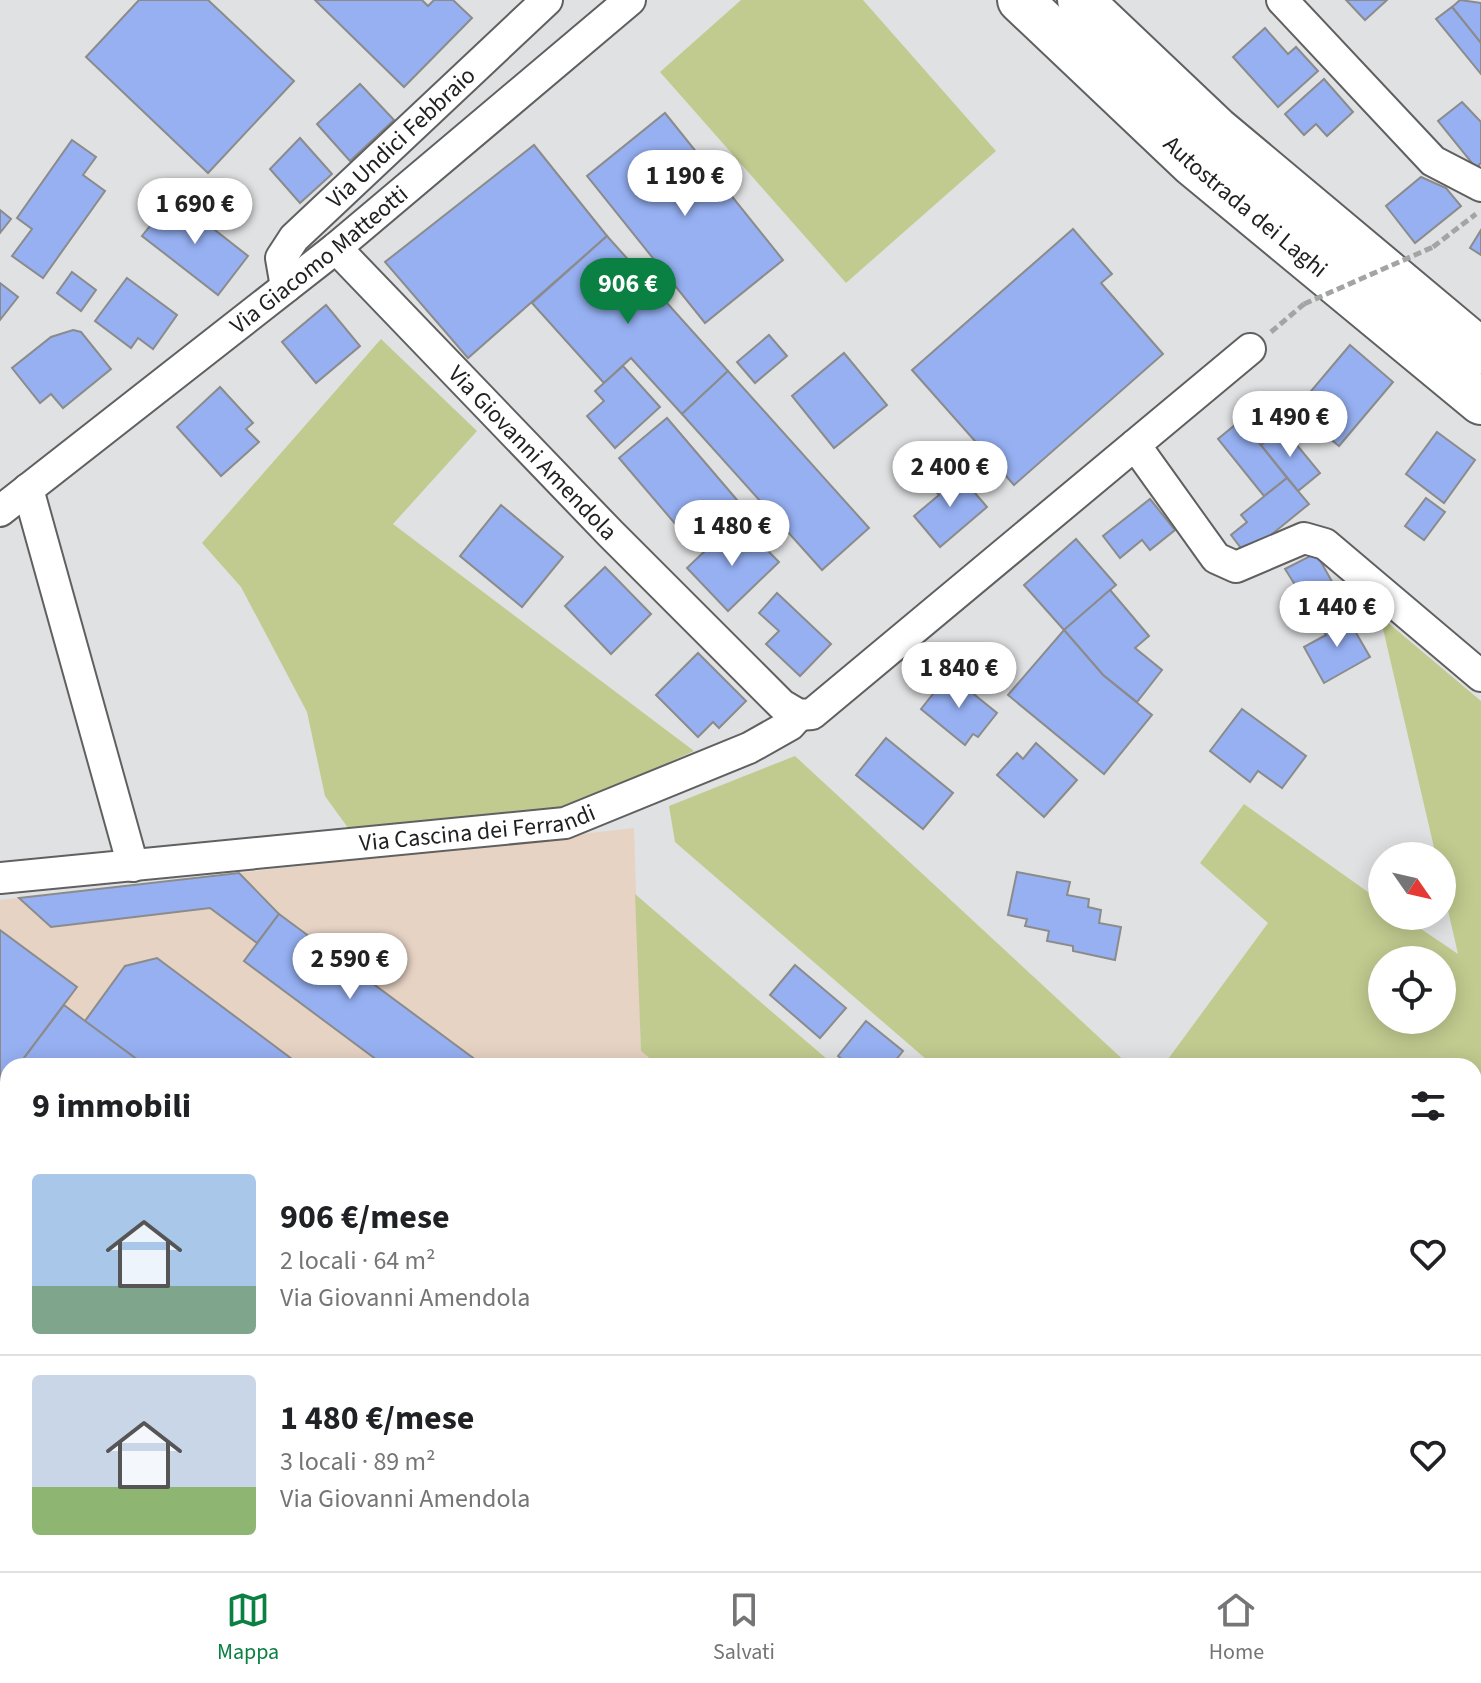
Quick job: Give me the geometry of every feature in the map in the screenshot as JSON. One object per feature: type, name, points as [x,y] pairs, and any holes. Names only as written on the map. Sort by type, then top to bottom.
[{"type":"highway","name":"Autostrada dei Laghi","points":[[1020,0],[1193,164],[1481,402]]},
{"type":"highway","name":"Autostrada dei Laghi","points":[[1080,0],[1216,129],[1481,351]]},
{"type":"street","name":"Via Undici Febbraio","points":[[286,287],[281,258],[294,238],[547,0]]},
{"type":"street","name":"Via Giacomo Matteotti","points":[[0,511],[336,248],[630,0]]},
{"type":"street","points":[[1282,0],[1433,161],[1481,186]]},
{"type":"street","name":"Via Giovanni Amendola","points":[[336,248],[610,533],[782,705],[799,715]]},
{"type":"street","points":[[799,715],[812,714],[1250,349]]},
{"type":"street","points":[[1135,445],[1216,558],[1236,567],[1304,538],[1325,544],[1481,676]]},
{"type":"street","points":[[28,489],[133,866]]},
{"type":"street","name":"Via Cascina dei Ferrandi","points":[[0,878],[565,823],[749,748],[790,725],[799,715]]},
{"type":"path","points":[[1250,349],[1304,304],[1433,247],[1472,220]]},
{"type":"shaded area","points":[[634,828],[641,1050],[650,1058],[0,1058],[0,900]]},
{"type":"green space","points":[[741,0],[863,0],[996,151],[846,283],[660,72]]},
{"type":"green space","points":[[381,339],[477,431],[393,524],[694,751],[561,811],[351,832],[325,796],[307,712],[241,587],[202,543]]},
{"type":"green space","points":[[1380,616],[1481,701],[1481,1058],[1169,1058],[1268,923],[1200,863],[1244,804],[1368,892],[1368,930],[1423,930],[1446,946],[1368,946],[1368,1034],[1456,1034],[1456,953],[1458,954],[1453,930],[1456,930],[1456,842],[1433,842]]},
{"type":"green space","points":[[795,756],[1121,1058],[925,1058],[675,842],[669,806]]},
{"type":"green space","points":[[635,894],[826,1058],[649,1058],[641,1051]]},
{"type":"building","points":[[139,0],[208,0],[294,81],[208,173],[86,57]]},
{"type":"building","points":[[315,0],[422,0],[428,6],[434,0],[453,0],[472,18],[404,87]]},
{"type":"building","points":[[1346,0],[1387,0],[1365,20]]},
{"type":"building","points":[[1460,0],[1481,3],[1481,43],[1452,7]]},
{"type":"building","points":[[1452,7],[1481,43],[1481,74],[1436,19]]},
{"type":"building","points":[[1265,28],[1288,54],[1296,47],[1318,71],[1278,107],[1233,57]]},
{"type":"building","points":[[1324,79],[1353,112],[1327,136],[1316,124],[1304,135],[1285,114]]},
{"type":"building","points":[[360,84],[394,120],[350,161],[317,124]]},
{"type":"building","points":[[1462,102],[1481,122],[1481,163],[1476,168],[1438,121]]},
{"type":"building","points":[[665,113],[783,260],[705,323],[587,176]]},
{"type":"building","points":[[300,138],[332,174],[300,203],[270,169]]},
{"type":"building","points":[[72,140],[96,157],[83,175],[105,191],[43,278],[12,256],[32,229],[17,218]]},
{"type":"building","points":[[534,145],[607,236],[468,358],[385,262]]},
{"type":"building","points":[[1421,177],[1446,188],[1461,206],[1415,243],[1386,206]]},
{"type":"building","points":[[173,197],[248,256],[218,295],[142,236]]},
{"type":"building","points":[[0,210],[11,219],[0,233]]},
{"type":"building","points":[[1073,229],[1112,274],[1101,283],[1163,354],[1014,485],[912,370]]},
{"type":"building","points":[[1481,230],[1481,255],[1470,248]]},
{"type":"building","points":[[607,236],[728,371],[682,414],[631,358],[604,383],[532,303]]},
{"type":"building","points":[[72,272],[96,290],[81,311],[57,293]]},
{"type":"building","points":[[127,278],[177,315],[153,349],[138,338],[131,348],[95,321]]},
{"type":"building","points":[[0,283],[18,297],[0,320]]},
{"type":"building","points":[[326,305],[360,346],[316,383],[282,342]]},
{"type":"building","points":[[73,330],[81,332],[111,369],[63,408],[51,394],[40,403],[12,368],[51,337]]},
{"type":"building","points":[[769,335],[787,356],[755,383],[737,362]]},
{"type":"building","points":[[1350,345],[1393,382],[1339,446],[1295,410]]},
{"type":"building","points":[[844,353],[887,405],[834,448],[792,396]]},
{"type":"building","points":[[623,366],[660,407],[615,448],[587,416],[604,401],[595,391]]},
{"type":"building","points":[[728,371],[869,528],[822,570],[682,414]]},
{"type":"building","points":[[220,387],[253,423],[246,429],[259,442],[221,476],[177,427]]},
{"type":"building","points":[[667,418],[743,507],[695,547],[619,458]]},
{"type":"building","points":[[1241,420],[1287,478],[1264,496],[1218,439]]},
{"type":"building","points":[[1282,427],[1320,473],[1298,491],[1261,445]]},
{"type":"building","points":[[1437,432],[1475,460],[1444,503],[1406,474]]},
{"type":"building","points":[[955,470],[987,507],[940,547],[914,516],[939,495],[933,488]]},
{"type":"building","points":[[1287,478],[1309,504],[1261,543],[1259,540],[1244,552],[1231,535],[1247,522],[1241,515]]},
{"type":"building","points":[[1426,498],[1445,512],[1424,540],[1405,526]]},
{"type":"building","points":[[1150,499],[1175,530],[1150,550],[1142,540],[1120,558],[1103,536]]},
{"type":"building","points":[[501,505],[563,557],[522,607],[460,556]]},
{"type":"building","points":[[729,528],[751,551],[759,542],[779,562],[728,611],[687,568]]},
{"type":"building","points":[[1076,539],[1116,585],[1064,630],[1024,585]]},
{"type":"building","points":[[1316,553],[1344,603],[1316,618],[1285,569]]},
{"type":"building","points":[[605,567],[651,614],[611,654],[565,606]]},
{"type":"building","points":[[1110,590],[1149,636],[1135,648],[1162,670],[1137,702],[1103,675],[1064,630]]},
{"type":"building","points":[[777,593],[831,644],[800,676],[766,644],[779,631],[759,613]]},
{"type":"building","points":[[1344,612],[1370,657],[1324,683],[1304,647],[1326,635],[1320,625]]},
{"type":"building","points":[[1064,630],[1103,675],[1152,715],[1104,774],[1008,695]]},
{"type":"building","points":[[698,653],[746,701],[719,728],[713,722],[698,737],[656,695]]},
{"type":"building","points":[[949,674],[997,713],[978,737],[973,734],[965,745],[921,709]]},
{"type":"building","points":[[1242,709],[1306,756],[1282,788],[1258,771],[1250,782],[1210,751]]},
{"type":"building","points":[[886,738],[953,793],[923,829],[856,775]]},
{"type":"building","points":[[1036,743],[1077,780],[1044,817],[997,775],[1017,753],[1023,759]]},
{"type":"building","points":[[1017,872],[1070,882],[1067,895],[1089,899],[1088,907],[1101,910],[1099,923],[1121,927],[1115,960],[1073,951],[1073,946],[1047,941],[1049,931],[1025,926],[1027,919],[1008,915]]},
{"type":"building","points":[[239,873],[279,914],[257,943],[210,908],[51,927],[19,898]]},
{"type":"building","points":[[279,914],[473,1058],[374,1058],[244,961]]},
{"type":"building","points":[[0,930],[77,987],[24,1058],[0,1058]]},
{"type":"building","points":[[157,958],[291,1058],[135,1058],[85,1021],[125,966]]},
{"type":"building","points":[[795,965],[846,1008],[820,1038],[770,995]]},
{"type":"building","points":[[64,1005],[135,1058],[24,1058]]},
{"type":"building","points":[[866,1021],[903,1051],[897,1058],[838,1056]]}]
